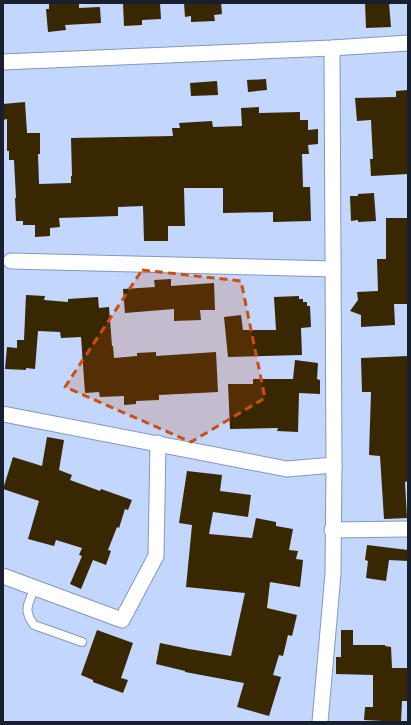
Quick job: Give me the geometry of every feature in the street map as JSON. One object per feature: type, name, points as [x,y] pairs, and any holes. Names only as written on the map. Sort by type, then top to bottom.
[{"type":"street","points":[[3,62],[332,48],[408,43]]},
{"type":"street","points":[[320,722],[333,574],[332,530],[334,464],[332,48]]},
{"type":"street","points":[[10,261],[333,269]]},
{"type":"street","points":[[3,414],[287,469],[334,464]]},
{"type":"street","points":[[3,576],[122,620],[156,556],[158,443]]},
{"type":"street","points":[[332,530],[408,529]]},
{"type":"lane","points":[[35,587],[26,610],[29,618],[34,624],[82,642]]},
{"type":"highlighted area","points":[[142,270],[241,281],[265,398],[191,442],[65,387]]},
{"type":"building","points":[[49,3],[79,3],[79,8],[100,7],[101,23],[65,25],[66,30],[48,32],[46,9],[49,9]]},
{"type":"building","points":[[123,3],[160,3],[161,19],[142,20],[142,25],[124,26]]},
{"type":"building","points":[[184,3],[221,3],[222,14],[214,15],[215,21],[191,22],[191,16],[185,17]]},
{"type":"building","points":[[365,3],[389,3],[391,27],[366,28]]},
{"type":"building","points":[[266,79],[267,90],[248,92],[247,80]]},
{"type":"building","points":[[217,81],[218,95],[191,96],[190,83]]},
{"type":"building","points":[[408,90],[408,174],[371,176],[370,159],[373,159],[371,120],[357,121],[355,98],[396,97],[396,91]]},
{"type":"building","points":[[25,102],[27,133],[40,133],[40,154],[38,154],[39,184],[71,183],[71,138],[173,136],[172,128],[180,128],[179,123],[212,121],[213,127],[242,126],[241,108],[259,107],[259,113],[300,112],[300,120],[308,120],[308,130],[318,129],[318,144],[308,145],[309,154],[302,154],[303,187],[310,187],[311,221],[273,222],[273,212],[223,213],[223,188],[184,188],[185,226],[168,226],[168,241],[144,241],[143,206],[118,207],[118,216],[59,218],[60,227],[50,228],[50,236],[35,237],[35,225],[23,225],[23,221],[16,221],[14,160],[9,160],[9,151],[7,151],[7,119],[3,120],[3,104]]},
{"type":"building","points":[[374,193],[376,221],[351,221],[350,196]]},
{"type":"building","points":[[386,218],[408,218],[408,304],[394,304],[395,325],[361,327],[361,315],[350,311],[358,300],[357,292],[378,291],[377,259],[386,259]]},
{"type":"building","points":[[171,279],[171,286],[214,283],[215,310],[200,310],[201,320],[174,321],[174,309],[125,313],[123,289],[155,287],[154,280]]},
{"type":"building","points":[[26,295],[45,296],[44,300],[68,302],[68,299],[98,297],[99,308],[109,307],[114,358],[137,356],[137,353],[156,352],[156,356],[216,352],[218,392],[159,395],[159,400],[136,401],[136,404],[124,405],[124,396],[100,397],[99,392],[85,393],[81,337],[61,338],[60,332],[38,331],[35,369],[5,369],[7,347],[17,348],[17,340],[24,340]]},
{"type":"building","points":[[299,296],[299,299],[303,299],[303,302],[307,302],[307,306],[310,306],[311,327],[301,328],[302,355],[228,357],[224,317],[241,315],[243,330],[276,330],[274,297]]},
{"type":"building","points":[[408,356],[408,481],[405,482],[407,518],[384,519],[380,456],[369,455],[371,392],[362,392],[361,358]]},
{"type":"building","points":[[295,360],[318,363],[317,379],[320,380],[320,394],[299,393],[298,432],[277,431],[278,428],[230,429],[228,384],[253,384],[253,379],[293,379]]},
{"type":"building","points":[[47,437],[64,440],[59,470],[72,475],[70,480],[100,491],[101,489],[132,500],[128,510],[125,509],[119,528],[117,527],[108,550],[111,551],[106,565],[93,560],[81,589],[70,584],[82,556],[79,555],[82,548],[56,540],[54,546],[28,539],[39,501],[3,489],[13,457],[42,466]]},
{"type":"building","points":[[187,471],[222,475],[220,491],[251,495],[248,517],[213,512],[209,534],[252,538],[256,518],[276,522],[276,526],[293,529],[289,550],[298,551],[296,559],[303,560],[300,587],[270,582],[267,608],[297,615],[292,636],[288,635],[283,656],[279,655],[273,675],[281,677],[269,716],[237,707],[244,683],[185,672],[156,664],[160,643],[231,656],[245,593],[186,587],[192,525],[179,523]]},
{"type":"building","points":[[367,545],[408,550],[408,561],[389,560],[386,581],[366,578],[368,561],[365,560]]},
{"type":"building","points":[[97,630],[133,643],[121,678],[128,680],[123,693],[93,682],[93,680],[81,675]]},
{"type":"building","points":[[341,630],[353,630],[353,645],[385,645],[391,647],[392,668],[407,668],[407,701],[402,701],[401,722],[364,720],[365,707],[373,707],[373,675],[336,674],[336,657],[341,657]]}]
